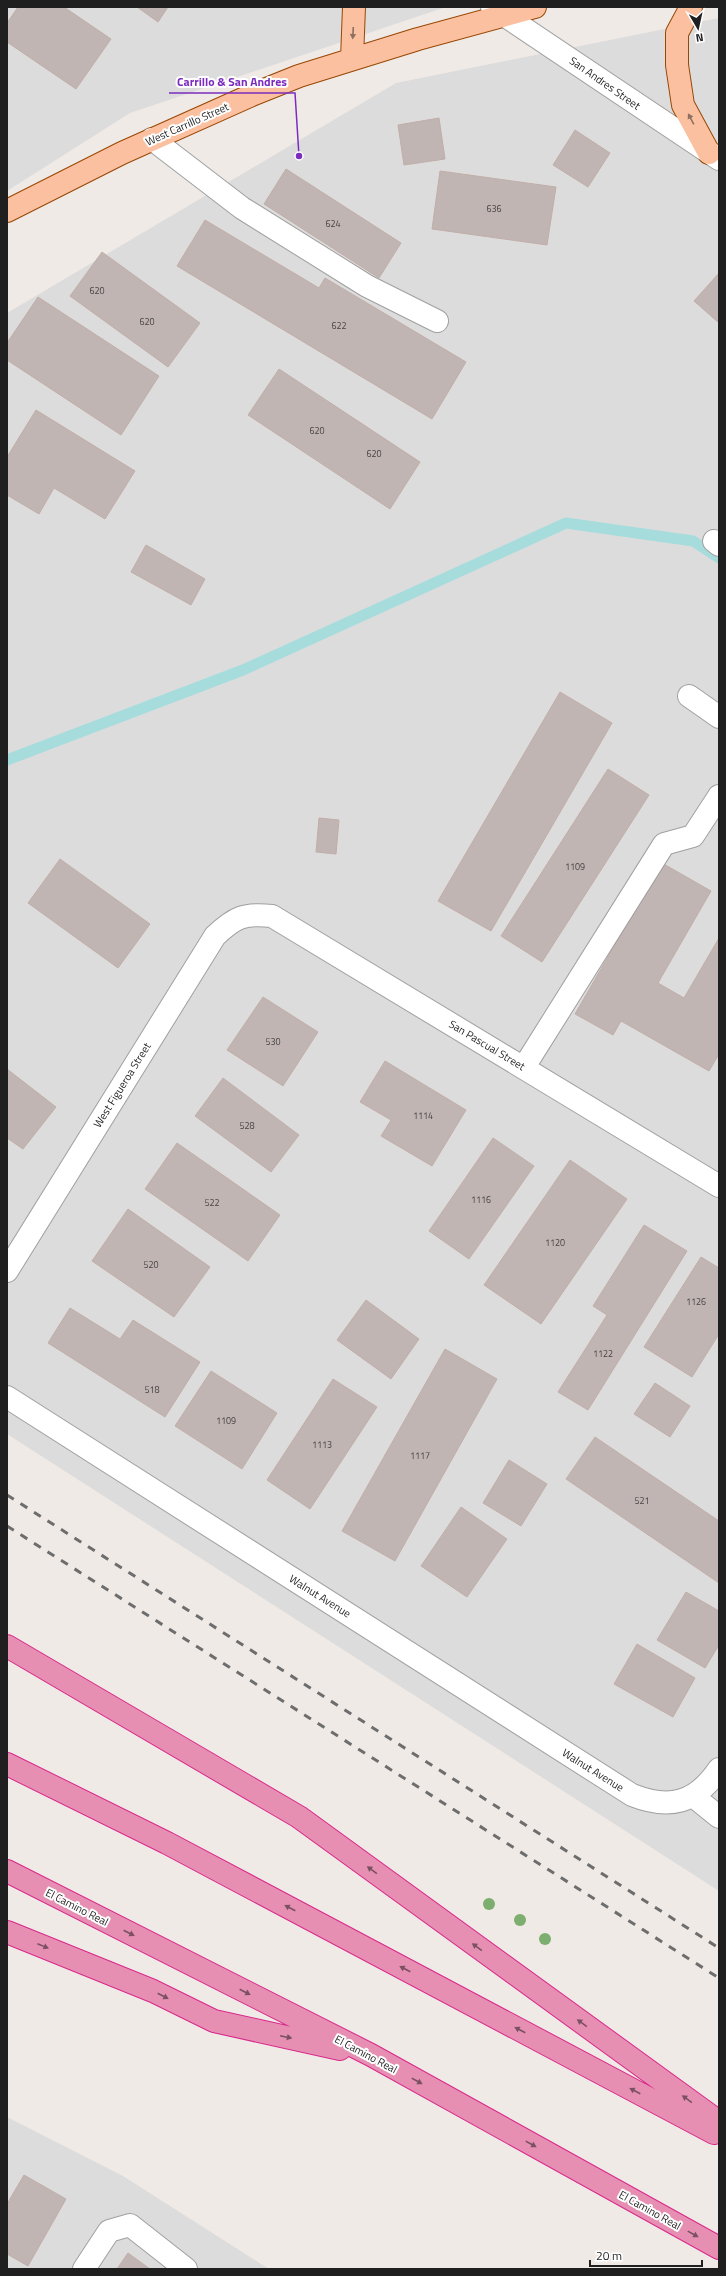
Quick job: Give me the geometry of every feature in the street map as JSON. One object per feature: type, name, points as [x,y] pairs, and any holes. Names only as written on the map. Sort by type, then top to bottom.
[{"type":"highway","points":[[7,1646],[298,1817],[719,2122]]},
{"type":"highway","points":[[7,1764],[168,1843],[719,2135]]},
{"type":"highway","name":"El Camino Real","points":[[7,1871],[371,2055],[719,2248]]},
{"type":"highway","points":[[7,1932],[153,1991],[214,2021],[371,2055]]},
{"type":"main road","points":[[352,59],[354,7]]},
{"type":"main road","name":"West Carrillo Street","points":[[7,211],[152,139],[299,76],[497,11],[535,7]]},
{"type":"main road","points":[[691,7],[677,33],[676,65],[683,105],[714,156]]},
{"type":"street","name":"San Andres Street","points":[[497,11],[714,156]]},
{"type":"street","points":[[152,139],[242,208],[367,286],[437,321]]},
{"type":"street","points":[[689,696],[719,717]]},
{"type":"street","points":[[524,1067],[664,844],[693,836],[719,796]]},
{"type":"street","name":"San Pascual Street","points":[[251,914],[272,916],[719,1186]]},
{"type":"street","name":"West Figueroa Street","points":[[7,1271],[215,936],[230,922],[251,914]]},
{"type":"street","name":"Walnut Avenue","points":[[7,1397],[632,1795],[651,1802],[673,1803],[693,1796]]},
{"type":"street","points":[[719,1769],[710,1782],[693,1796],[719,1817]]},
{"type":"street","points":[[84,2269],[109,2231],[130,2225],[186,2269]]},
{"type":"shaded area","points":[[7,7],[446,7],[130,113],[7,191]]},
{"type":"shaded area","points":[[719,18],[719,1891],[7,1434],[7,313],[396,83]]},
{"type":"shaded area","points":[[7,2117],[123,2176],[269,2269],[7,2269]]},
{"type":"building","points":[[18,7],[64,7],[111,39],[76,89],[7,42],[7,23]]},
{"type":"building","points":[[137,7],[168,7],[158,22]]},
{"type":"building","points":[[439,118],[445,159],[404,165],[398,125]]},
{"type":"building","points":[[575,130],[610,153],[588,187],[553,165]]},
{"type":"building","points":[[286,169],[401,243],[379,278],[264,204]]},
{"type":"building","points":[[440,171],[556,187],[547,245],[432,229]]},
{"type":"building","points":[[205,220],[319,288],[325,278],[466,362],[432,419],[177,266]]},
{"type":"building","points":[[102,252],[200,323],[168,367],[70,296]]},
{"type":"building","points":[[719,273],[719,323],[694,301]]},
{"type":"building","points":[[38,297],[159,376],[121,435],[7,360],[7,343]]},
{"type":"building","points":[[279,369],[420,462],[390,509],[248,415]]},
{"type":"building","points":[[36,410],[135,471],[105,519],[54,488],[39,514],[7,495],[7,457]]},
{"type":"building","points":[[146,545],[205,579],[191,605],[131,572]]},
{"type":"building","points":[[560,692],[612,723],[491,931],[438,901]]},
{"type":"building","points":[[608,769],[649,795],[542,962],[501,936]]},
{"type":"building","points":[[319,818],[339,820],[336,854],[316,852]]},
{"type":"building","points":[[60,859],[150,924],[118,968],[28,903]]},
{"type":"building","points":[[662,863],[711,891],[658,983],[684,998],[719,938],[719,1054],[709,1071],[621,1021],[613,1035],[575,1014]]},
{"type":"building","points":[[263,997],[318,1032],[283,1086],[227,1050]]},
{"type":"building","points":[[385,1061],[466,1110],[432,1166],[381,1136],[391,1120],[360,1102]]},
{"type":"building","points":[[7,1069],[56,1107],[23,1149],[7,1138]]},
{"type":"building","points":[[223,1078],[299,1135],[271,1172],[195,1116]]},
{"type":"building","points":[[493,1138],[534,1166],[469,1259],[429,1231]]},
{"type":"building","points":[[177,1143],[280,1215],[248,1261],[145,1189]]},
{"type":"building","points":[[570,1160],[627,1199],[541,1324],[484,1285]]},
{"type":"building","points":[[128,1209],[210,1267],[174,1317],[92,1261]]},
{"type":"building","points":[[644,1225],[687,1251],[588,1410],[558,1392],[607,1315],[593,1306]]},
{"type":"building","points":[[701,1257],[719,1268],[719,1334],[692,1377],[644,1347]]},
{"type":"building","points":[[366,1300],[419,1339],[391,1379],[337,1340]]},
{"type":"building","points":[[70,1308],[120,1339],[133,1320],[200,1362],[165,1417],[48,1343]]},
{"type":"building","points":[[445,1349],[497,1379],[395,1561],[342,1531]]},
{"type":"building","points":[[211,1371],[277,1413],[242,1469],[175,1426]]},
{"type":"building","points":[[333,1379],[377,1407],[310,1509],[267,1480]]},
{"type":"building","points":[[655,1383],[690,1406],[670,1437],[634,1414]]},
{"type":"building","points":[[595,1437],[719,1521],[719,1583],[566,1479]]},
{"type":"building","points":[[509,1460],[547,1484],[521,1526],[483,1503]]},
{"type":"building","points":[[461,1507],[507,1539],[467,1597],[421,1566]]},
{"type":"building","points":[[686,1592],[719,1611],[719,1645],[705,1668],[657,1640]]},
{"type":"building","points":[[637,1644],[695,1678],[673,1717],[614,1684]]},
{"type":"building","points":[[24,2175],[66,2199],[28,2266],[7,2254],[7,2204]]},
{"type":"building","points":[[128,2253],[150,2269],[117,2269]]},
{"type":"waterway","points":[[7,760],[243,670],[566,523],[693,541],[719,558]]},
{"type":"railway","points":[[7,1495],[719,1948]]},
{"type":"railway","points":[[7,1526],[719,1978]]},
{"type":"place","name":"Carrillo & San Andres","points":[[299,156]]}]
